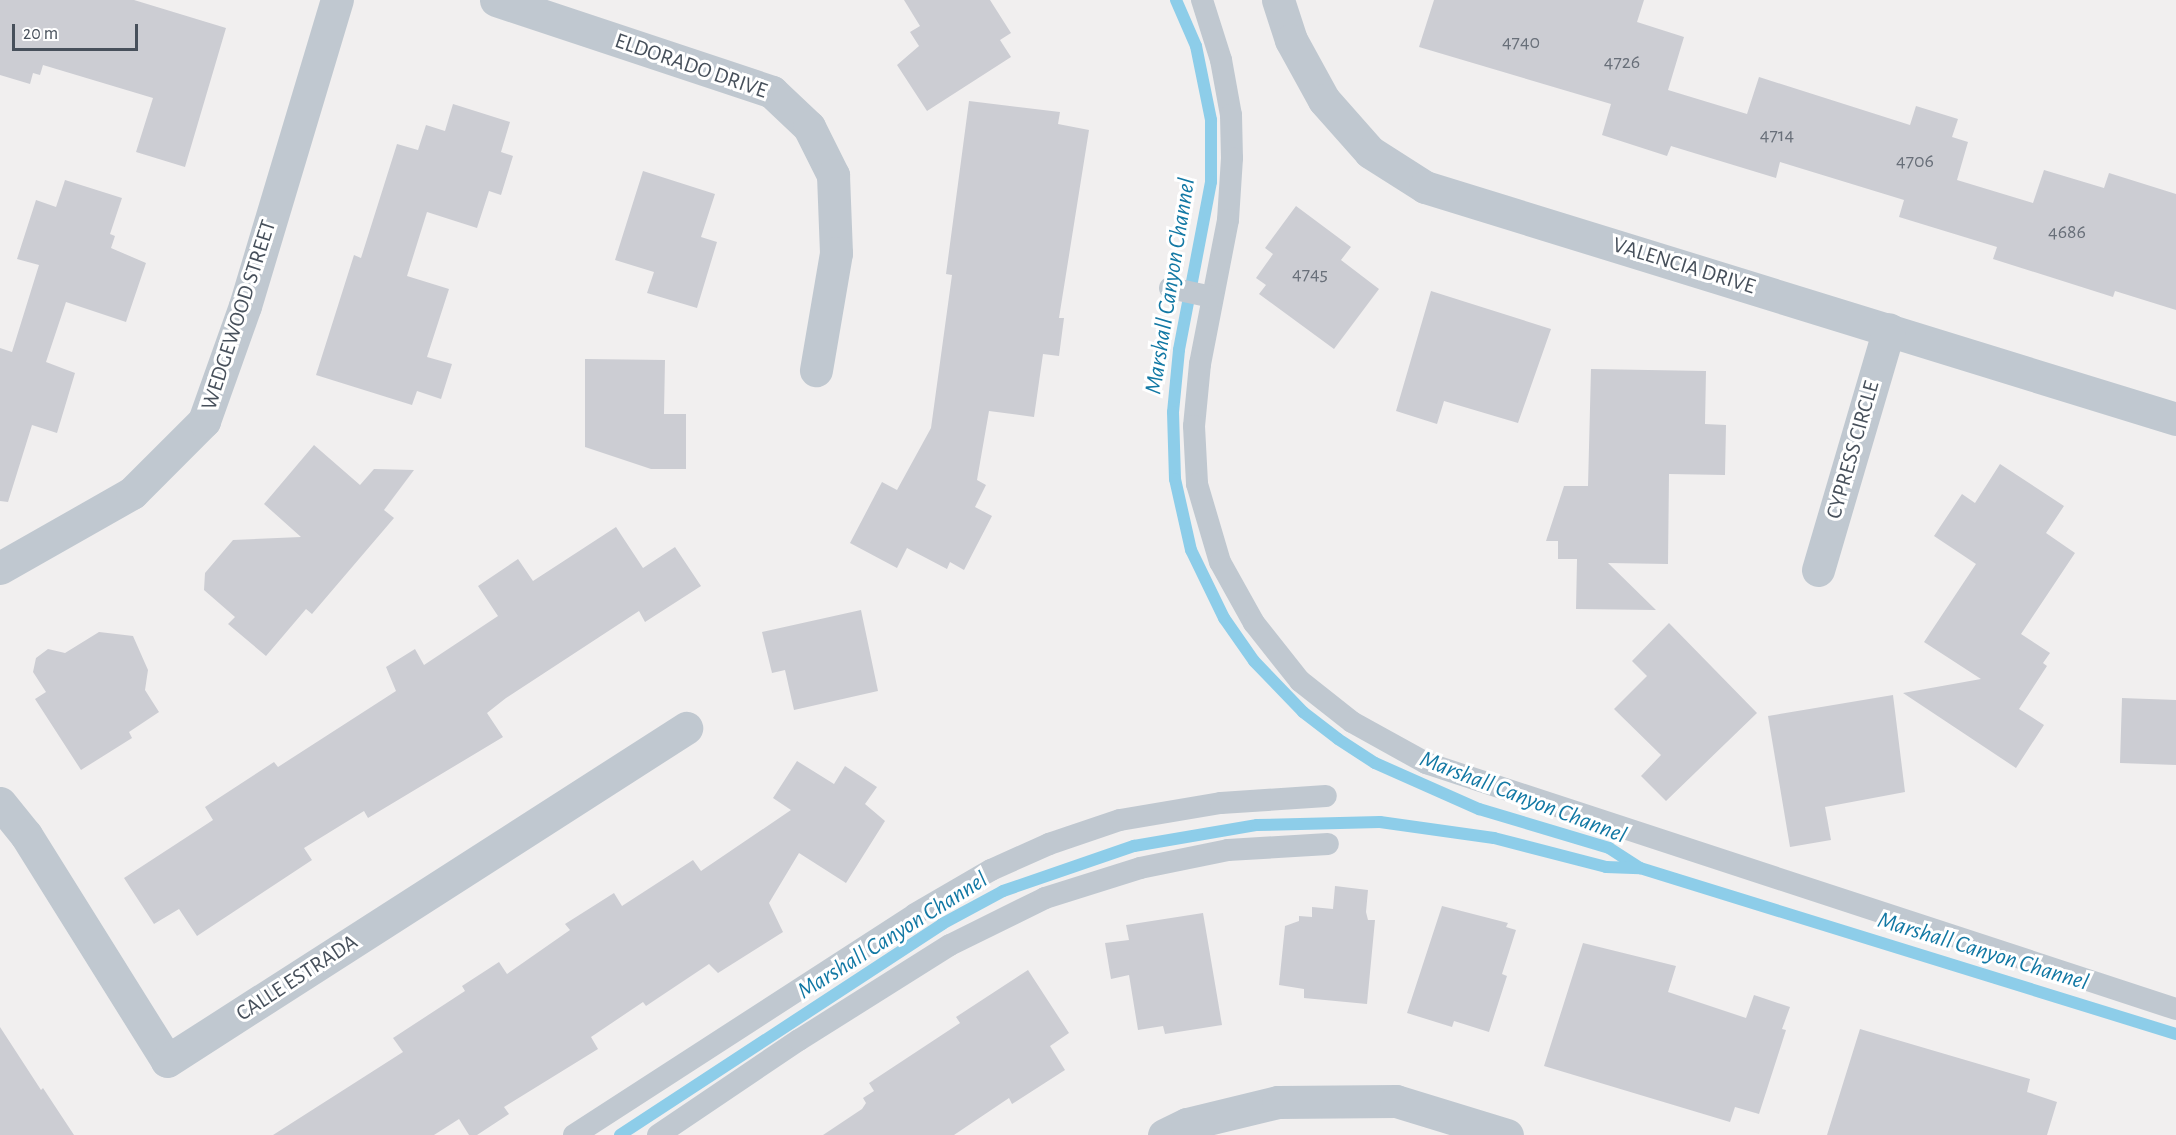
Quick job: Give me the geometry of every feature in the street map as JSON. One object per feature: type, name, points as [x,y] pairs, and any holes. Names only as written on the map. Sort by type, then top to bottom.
[{"type":"street","name":"WEDGEWOOD STREET","points":[[0,568],[132,493],[204,421],[245,306],[338,0]]},
{"type":"street","name":"ELDORADO DRIVE","points":[[496,0],[772,92],[809,127],[833,176],[836,253],[816,370]]},
{"type":"street","name":"VALENCIA DRIVE","points":[[1278,0],[1291,40],[1324,100],[1370,152],[1425,187],[2176,419]]},
{"type":"street","name":"CYPRESS CIRCLE","points":[[1818,570],[1889,329]]},
{"type":"street","name":"CALLE ESTRADA","points":[[0,803],[26,835],[167,1061],[686,728]]},
{"type":"street","points":[[1164,1135],[1187,1124],[1278,1102],[1372,1101],[1396,1101],[1508,1135]]},
{"type":"lane","points":[[1202,0],[1221,60],[1231,137],[1228,220],[1212,297],[1194,426],[1197,484],[1220,562],[1254,623],[1300,681],[1352,722],[1426,763],[2176,1009]]},
{"type":"lane","points":[[1170,288],[1212,297]]},
{"type":"lane","points":[[574,1135],[915,914],[991,870],[1039,848],[1120,820],[1221,803],[1326,796]]},
{"type":"lane","points":[[658,1135],[799,1040],[950,945],[1045,898],[1140,868],[1228,850],[1328,844]]},
{"type":"building","points":[[0,0],[134,0],[226,28],[185,167],[136,152],[153,98],[43,65],[40,75],[33,73],[30,84],[0,75]]},
{"type":"building","points":[[904,0],[990,0],[1011,33],[1000,40],[1011,57],[927,111],[897,65],[919,46],[910,32],[920,26]]},
{"type":"building","points":[[1434,0],[1644,0],[1637,22],[1684,37],[1668,90],[1747,114],[1759,77],[1910,125],[1916,106],[1958,119],[1952,137],[1968,142],[1957,180],[2033,203],[2044,170],[2104,188],[2109,173],[2176,194],[2176,310],[2115,291],[2113,297],[1993,259],[1997,247],[1899,217],[1904,200],[1780,162],[1776,178],[1671,146],[1667,156],[1602,135],[1611,104],[1419,47]]},
{"type":"building","points":[[969,101],[1060,112],[1058,124],[1089,130],[1059,318],[1064,318],[1059,356],[1043,354],[1034,417],[989,411],[977,480],[986,485],[975,507],[992,516],[964,570],[950,562],[947,569],[907,548],[897,568],[850,543],[882,482],[897,490],[931,428],[952,275],[946,274]]},
{"type":"building","points":[[453,104],[510,122],[501,152],[513,156],[501,195],[489,191],[477,228],[427,212],[407,276],[449,289],[427,357],[452,364],[441,399],[417,391],[412,405],[316,375],[354,255],[361,258],[397,144],[418,150],[426,125],[445,131]]},
{"type":"building","points":[[643,171],[715,194],[701,237],[717,242],[697,308],[647,293],[654,272],[615,260]]},
{"type":"building","points":[[65,180],[122,198],[110,234],[115,236],[111,248],[146,263],[126,322],[66,302],[46,362],[75,373],[57,433],[32,425],[8,502],[0,501],[0,348],[12,352],[39,265],[17,259],[36,200],[56,207]]},
{"type":"building","points":[[1296,206],[1351,247],[1341,260],[1379,289],[1334,349],[1259,294],[1266,285],[1256,278],[1273,254],[1265,248]]},
{"type":"building","points":[[1431,291],[1551,329],[1518,423],[1444,401],[1437,424],[1396,411]]},
{"type":"building","points":[[585,359],[665,360],[664,414],[686,414],[686,469],[651,469],[585,447]]},
{"type":"building","points":[[1591,369],[1706,371],[1705,424],[1726,425],[1725,475],[1669,474],[1668,564],[1608,563],[1656,610],[1576,609],[1577,559],[1558,559],[1558,541],[1546,541],[1564,486],[1588,486]]},
{"type":"building","points":[[314,445],[360,485],[374,469],[414,470],[384,510],[394,518],[312,614],[306,609],[266,656],[228,624],[235,617],[204,590],[205,573],[233,540],[301,537],[264,504]]},
{"type":"building","points":[[2000,464],[2064,506],[2046,533],[2075,553],[2021,634],[2050,653],[2043,663],[2047,666],[2019,709],[2044,725],[2016,768],[1903,693],[1981,679],[1924,642],[1976,564],[1934,536],[1962,494],[1975,503]]},
{"type":"building","points":[[616,527],[643,568],[675,547],[701,586],[645,622],[639,611],[506,698],[487,713],[503,737],[368,818],[364,811],[304,848],[312,860],[197,936],[179,909],[154,924],[124,878],[213,820],[205,807],[274,762],[278,767],[396,691],[386,667],[415,649],[424,665],[498,616],[478,586],[518,559],[533,581]]},
{"type":"building","points":[[861,610],[878,691],[794,710],[785,670],[772,673],[762,632]]},
{"type":"building","points":[[1669,623],[1757,713],[1666,801],[1641,776],[1661,755],[1614,709],[1647,676],[1632,661]]},
{"type":"building","points":[[99,632],[133,636],[148,670],[145,690],[159,712],[129,732],[132,738],[81,770],[35,699],[46,692],[33,672],[36,658],[48,649],[65,653]]},
{"type":"building","points":[[1893,695],[1905,792],[1825,807],[1831,840],[1790,847],[1768,716]]},
{"type":"building","points":[[2122,698],[2176,700],[2176,765],[2120,763]]},
{"type":"building","points":[[797,761],[834,784],[845,766],[877,787],[865,804],[885,821],[846,883],[799,853],[769,903],[783,932],[718,973],[709,964],[646,1006],[643,1002],[591,1037],[598,1049],[504,1107],[509,1114],[477,1135],[469,1135],[459,1119],[434,1135],[273,1135],[403,1052],[393,1038],[465,991],[462,986],[499,962],[507,974],[570,930],[565,924],[614,893],[622,906],[693,860],[701,871],[791,810],[773,798]]},
{"type":"building","points":[[1335,886],[1368,890],[1366,912],[1368,920],[1375,920],[1367,1004],[1304,998],[1304,989],[1279,985],[1285,926],[1299,921],[1299,916],[1312,917],[1312,907],[1333,909]]},
{"type":"building","points":[[1442,906],[1508,923],[1506,927],[1516,930],[1502,974],[1507,976],[1489,1032],[1454,1021],[1452,1027],[1407,1013]]},
{"type":"building","points":[[1203,913],[1222,1025],[1165,1034],[1163,1026],[1138,1030],[1129,975],[1111,979],[1105,943],[1129,940],[1126,925]]},
{"type":"building","points":[[1583,943],[1676,966],[1668,992],[1746,1018],[1754,995],[1790,1007],[1782,1029],[1786,1030],[1759,1114],[1735,1107],[1730,1122],[1544,1066]]},
{"type":"building","points":[[1028,970],[1069,1033],[1050,1046],[1065,1070],[1012,1104],[1009,1098],[954,1135],[823,1135],[862,1109],[866,1103],[863,1098],[874,1091],[869,1083],[960,1023],[956,1017]]},
{"type":"building","points":[[0,1027],[41,1090],[43,1088],[74,1135],[0,1135]]},
{"type":"building","points":[[1860,1029],[2030,1079],[2027,1092],[2057,1102],[2047,1135],[1827,1135]]},
{"type":"waterway","name":"Marshall Canyon Channel","points":[[1176,0],[1196,46],[1211,120],[1211,182],[1179,350],[1173,412],[1175,479],[1191,550],[1224,618],[1254,661],[1303,712],[1338,739],[1375,763],[1479,809],[1609,848],[1640,868],[2176,1034]]},
{"type":"waterway","name":"Marshall Canyon Channel","points":[[620,1135],[942,924],[1003,891],[1134,846],[1257,825],[1380,822],[1494,838],[1606,867],[1640,868]]}]
